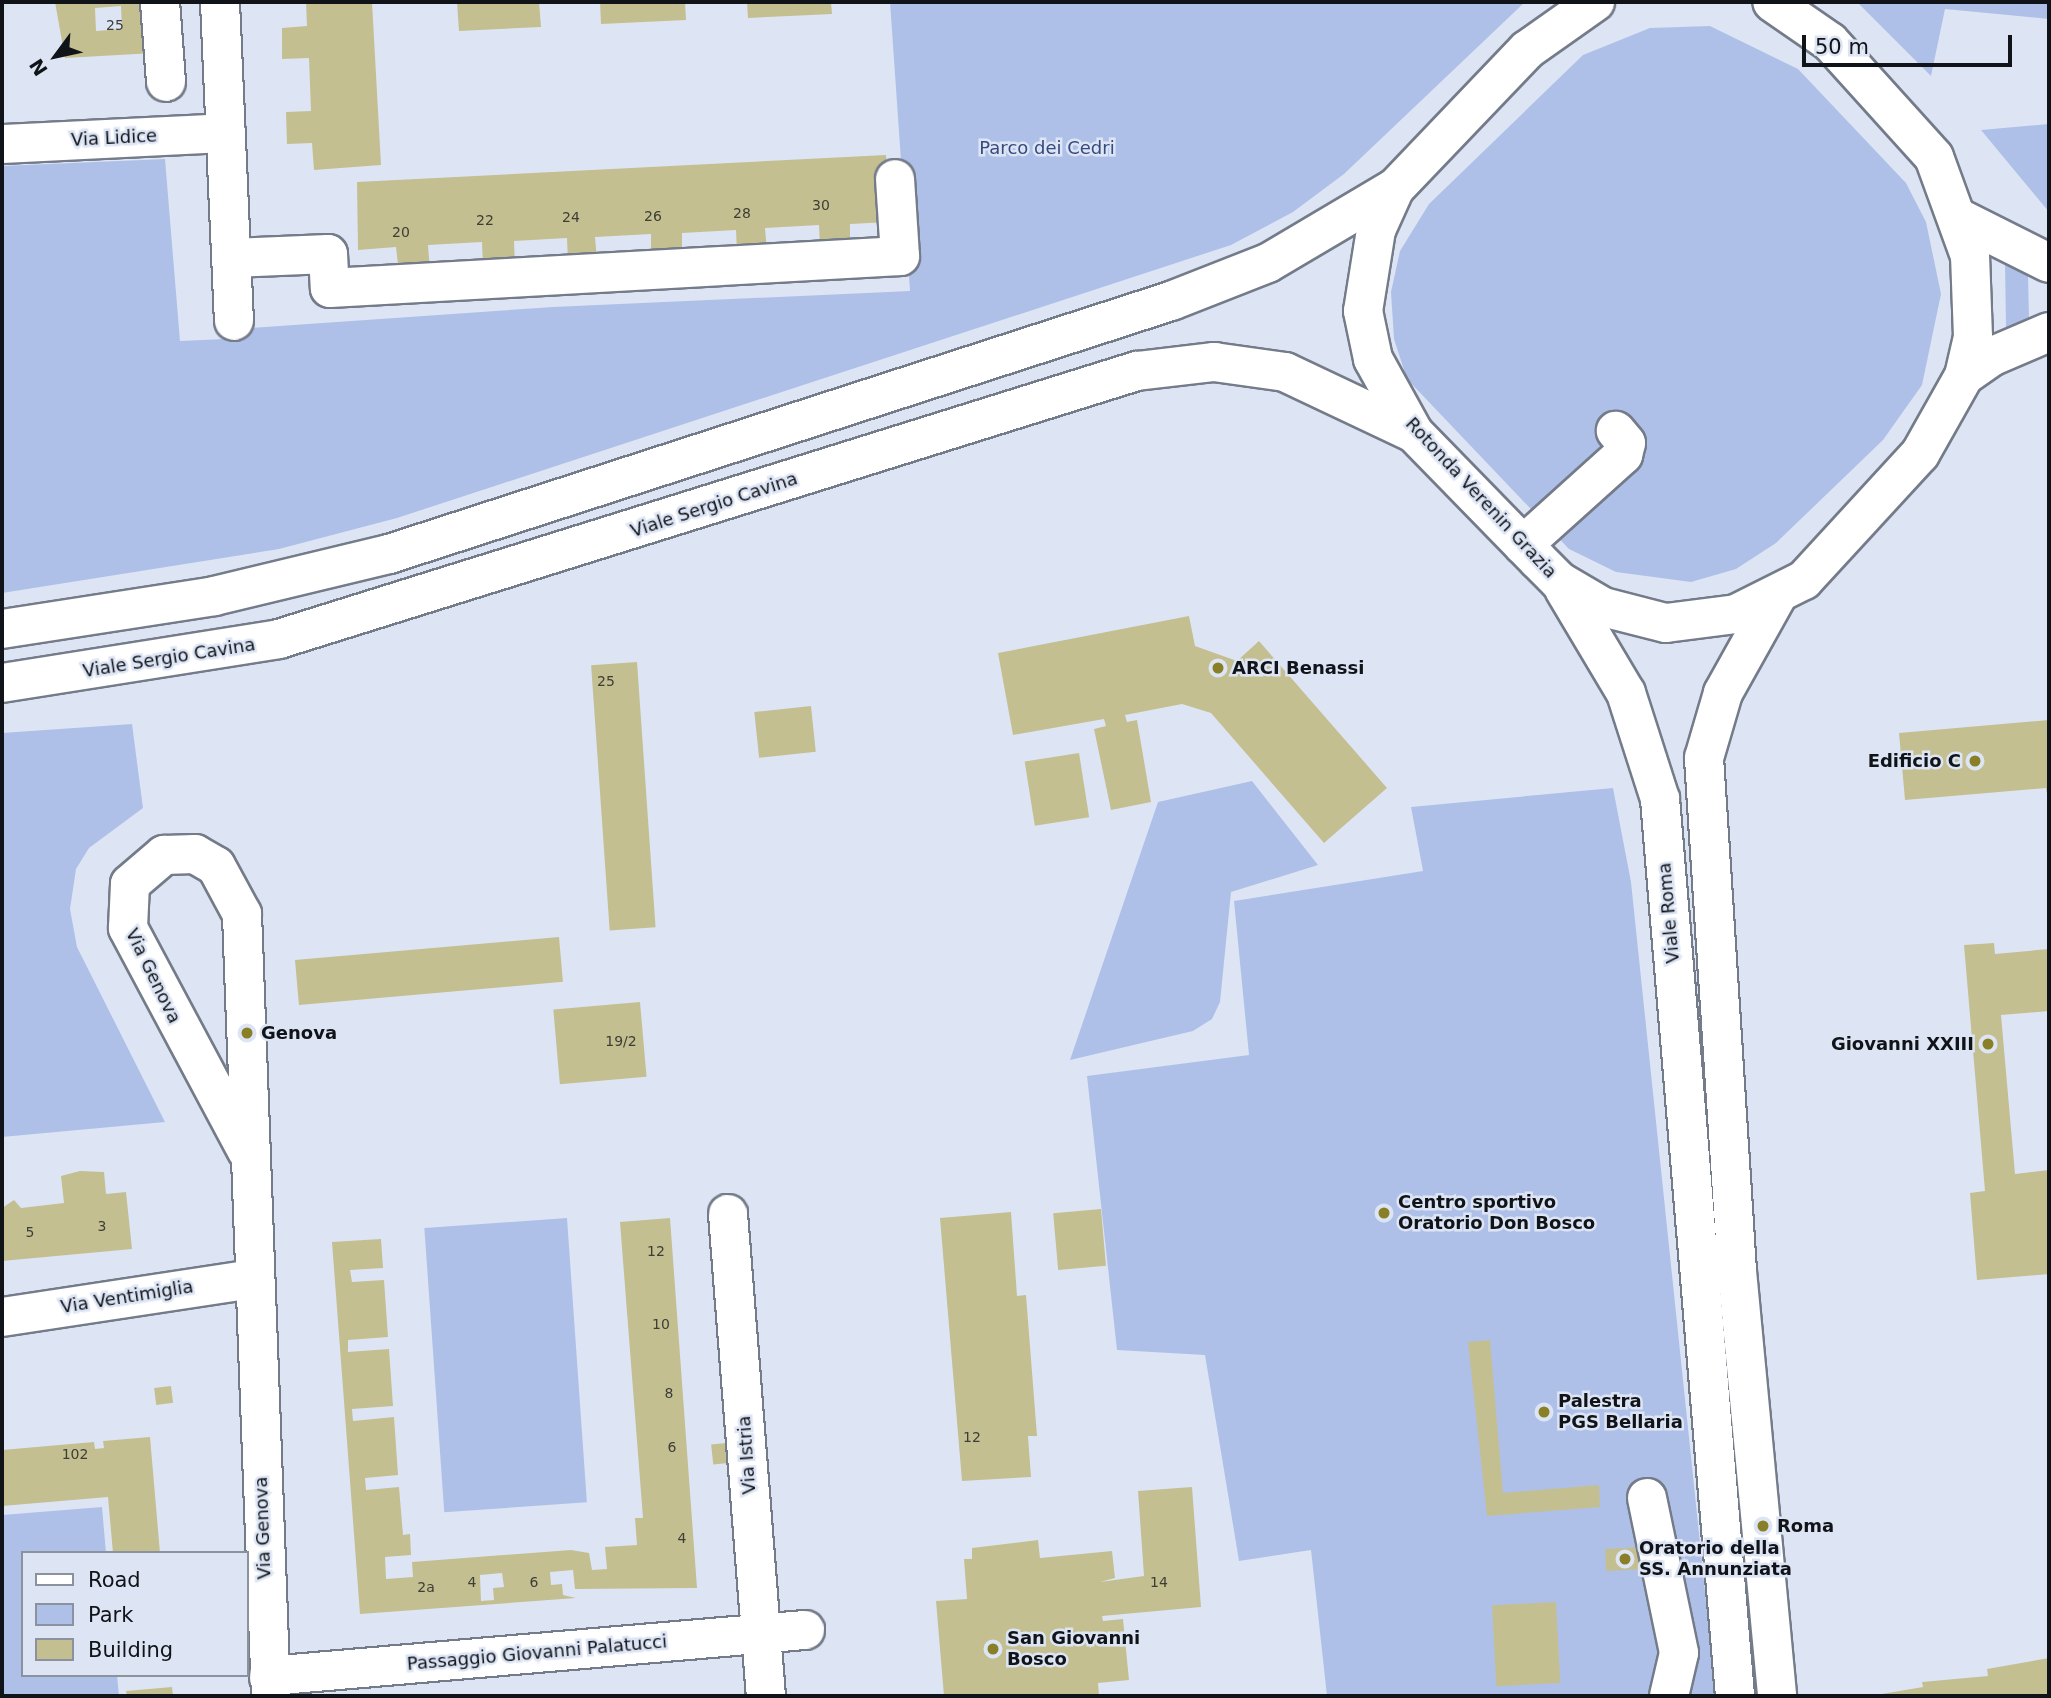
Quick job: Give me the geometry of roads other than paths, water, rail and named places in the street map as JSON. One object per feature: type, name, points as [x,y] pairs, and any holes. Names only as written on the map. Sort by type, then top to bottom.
[{"type":"main road","points":[[160,2],[166,82]]},
{"type":"main road","points":[[220,2],[234,321]]},
{"type":"main road","points":[[1527,50],[1563,2]]},
{"type":"main road","name":"Rotonda Verenin Grazia","points":[[1595,2],[1527,50],[1395,188],[1376,230],[1363,311],[1373,359],[1414,433],[1559,581],[1603,607],[1666,623],[1736,614],[1776,598],[1804,580],[1878,505],[1920,454],[1964,376],[1974,309],[1961,219],[1914,128],[1830,42],[1772,2]]},
{"type":"main road","points":[[1807,2],[1830,42]]},
{"type":"main road","name":"Via Lidice","points":[[2,144],[226,133]]},
{"type":"main road","points":[[232,258],[328,254],[330,288],[900,256],[895,179]]},
{"type":"main road","points":[[2,629],[214,596],[388,554],[1171,301],[1268,263],[1395,188]]},
{"type":"main road","points":[[1961,219],[2049,263]]},
{"type":"main road","points":[[1964,376],[1993,356],[2049,332]]},
{"type":"main road","name":"Viale Sergio Cavina","points":[[2,683],[279,639],[1137,371],[1213,362],[1285,372],[1414,433]]},
{"type":"main road","points":[[1523,545],[1623,456],[1626,443],[1616,431]]},
{"type":"main road","name":"Viale Roma","points":[[1559,581],[1626,693],[1660,799],[1735,1696]]},
{"type":"main road","points":[[1776,598],[1723,692],[1704,758],[1737,1271],[1777,1696]]},
{"type":"main road","name":"Via Genova","points":[[247,1151],[128,928],[130,884],[164,855],[195,854],[216,866],[242,914],[247,1151],[270,1686]]},
{"type":"main road","name":"Via Istria","points":[[729,1214],[766,1696]]},
{"type":"main road","points":[[1698,1268],[1737,1271]]},
{"type":"main road","name":"Via Ventimiglia","points":[[2,1317],[252,1279]]},
{"type":"main road","points":[[1647,1498],[1679,1653],[1670,1696]]},
{"type":"main road","name":"Passaggio Giovanni Palatucci","points":[[270,1686],[805,1630]]},
{"type":"place","name":"ARCI Benassi","points":[[1218,668]]},
{"type":"place","name":"Edificio C","points":[[1975,761]]},
{"type":"place","name":"Genova","points":[[247,1033]]},
{"type":"place","name":"Giovanni XXIII","points":[[1988,1044]]},
{"type":"place","name":"Centro sportivo Oratorio Don Bosco","points":[[1384,1213]]},
{"type":"place","name":"Palestra PGS Bellaria","points":[[1544,1412]]},
{"type":"place","name":"Roma","points":[[1763,1526]]},
{"type":"place","name":"Oratorio della SS. Annunziata","points":[[1625,1559]]},
{"type":"place","name":"San Giovanni Bosco","points":[[993,1649]]},
{"type":"park label","name":"Parco dei Cedri","points":[[1047,148]]}]
